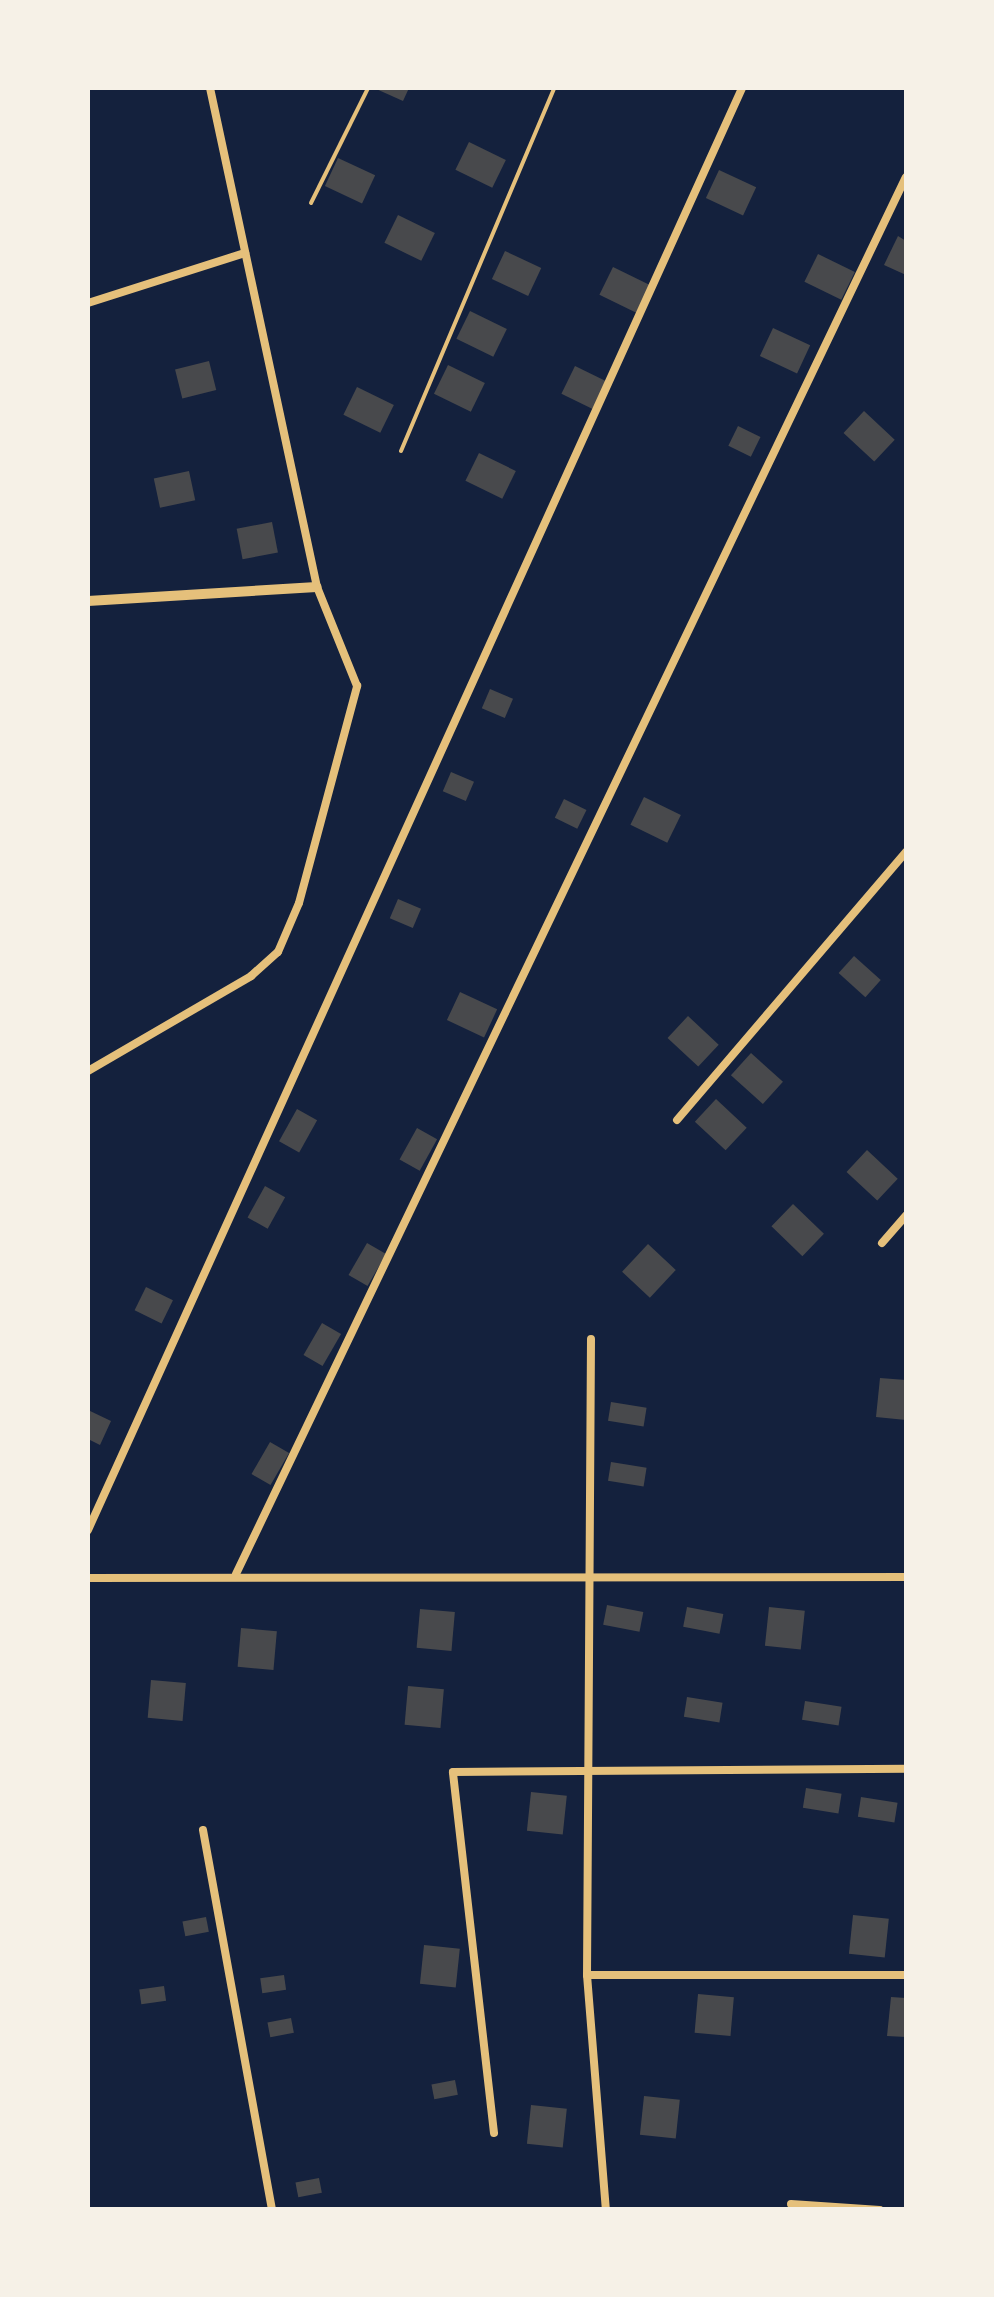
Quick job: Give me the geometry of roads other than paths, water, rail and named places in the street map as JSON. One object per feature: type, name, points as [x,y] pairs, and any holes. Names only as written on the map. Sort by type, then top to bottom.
[{"type":"street","points":[[88,602],[317,587]]},
{"type":"lane","points":[[88,1070],[252,976],[278,952],[299,903],[357,686],[317,587],[210,88]]},
{"type":"lane","points":[[88,1530],[742,88]]},
{"type":"lane","points":[[236,1574],[906,177]]},
{"type":"lane","points":[[88,303],[246,253]]},
{"type":"lane","points":[[677,1120],[906,852]]},
{"type":"lane","points":[[882,1243],[906,1215]]},
{"type":"lane","points":[[591,1339],[587,1975],[606,2210]]},
{"type":"lane","points":[[88,1578],[236,1574],[906,1578]]},
{"type":"lane","points":[[494,2133],[453,1772],[906,1769]]},
{"type":"lane","points":[[203,1830],[272,2210]]},
{"type":"lane","points":[[587,1975],[906,1975]]},
{"type":"lane","points":[[791,2204],[880,2210]]}]
